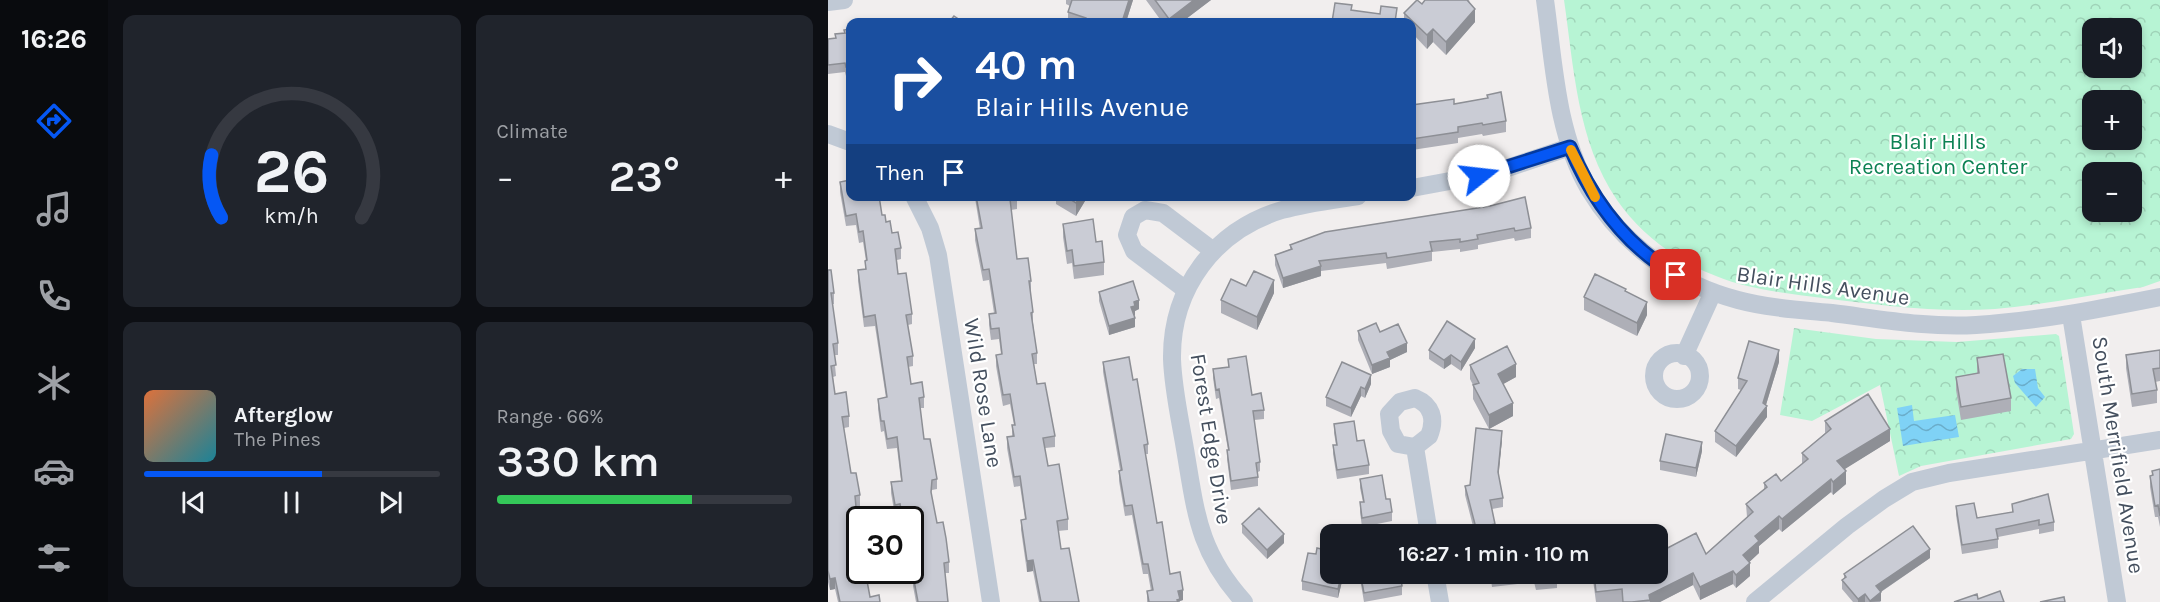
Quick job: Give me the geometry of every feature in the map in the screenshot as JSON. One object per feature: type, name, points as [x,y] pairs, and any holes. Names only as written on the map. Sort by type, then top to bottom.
[{"type":"street","points":[[828,2],[844,0]]},
{"type":"street","name":"Blair Hills Avenue","points":[[1545,0],[1562,114],[1570,147],[1589,188],[1610,219],[1626,236],[1664,268],[1713,292],[1761,305],[1908,323],[1976,325],[2071,315],[2160,297]]},
{"type":"street","points":[[828,134],[846,141]]},
{"type":"street","points":[[1416,187],[1493,173],[1570,147]]},
{"type":"street","name":"Wild Rose Lane","points":[[916,201],[930,228],[938,255],[991,602]]},
{"type":"street","points":[[1186,290],[1134,251],[1126,235],[1133,217],[1145,210],[1163,213],[1212,250],[1236,232],[1282,210],[1331,201]]},
{"type":"street","name":"Forest Edge Drive","points":[[1212,250],[1186,290],[1176,319],[1172,341],[1174,389],[1203,543],[1239,600]]},
{"type":"street","points":[[1684,356],[1713,292]]},
{"type":"street","name":"South Merrifield Avenue","points":[[2071,315],[2117,602]]},
{"type":"street","points":[[1755,602],[1884,498],[1912,482],[1949,473],[2160,440]]},
{"type":"street","points":[[1415,447],[1427,524]]},
{"type":"street","points":[[1437,584],[1440,602]]},
{"type":"green space","name":"Blair Hills Recreation Center","points":[[1564,0],[2160,0],[2160,281],[2143,287],[2032,305],[1952,310],[1887,306],[1823,298],[1729,281],[1687,263],[1661,246],[1637,225],[1617,200],[1593,153],[1585,129]]},
{"type":"green space","points":[[1794,328],[1876,339],[1957,342],[2056,334],[2059,336],[2074,434],[2071,439],[1921,466],[1899,476],[1880,385],[1812,421],[1780,415]]},
{"type":"water","points":[[2022,369],[2035,369],[2038,388],[2045,397],[2036,407],[2015,383],[2013,376]]},
{"type":"water","points":[[1912,405],[1914,421],[1955,415],[1959,437],[1903,446],[1897,408]]},
{"type":"building","points":[[1072,0],[1129,0],[1123,18],[1086,18],[1068,12]]},
{"type":"building","points":[[1155,0],[1194,0],[1170,18]]},
{"type":"building","points":[[1417,0],[1422,4],[1425,0],[1467,0],[1475,9],[1446,42],[1433,29],[1427,35],[1416,24],[1416,18],[1409,18],[1404,13]]},
{"type":"building","points":[[1335,3],[1352,5],[1351,10],[1380,14],[1381,6],[1397,8],[1396,18],[1333,18]]},
{"type":"building","points":[[844,30],[846,30],[846,67],[845,63],[828,65],[828,39],[836,38],[835,34],[845,33]]},
{"type":"building","points":[[1501,92],[1506,121],[1458,127],[1458,132],[1416,138],[1416,104],[1454,99],[1454,104],[1488,98],[1487,95]]},
{"type":"building","points":[[846,181],[846,201],[880,201],[882,215],[885,215],[886,222],[890,221],[892,233],[898,232],[901,248],[895,249],[898,274],[906,273],[912,314],[906,315],[913,356],[907,357],[911,384],[922,382],[924,397],[919,398],[924,439],[930,439],[937,479],[932,480],[931,492],[937,523],[943,522],[949,562],[944,563],[948,602],[918,602],[915,584],[924,584],[924,506],[895,505],[891,482],[902,481],[897,437],[887,439],[884,421],[881,421],[878,399],[887,397],[875,315],[864,317],[858,270],[866,269],[863,231],[859,232],[856,214],[846,216],[840,182]]},
{"type":"building","points":[[1525,197],[1531,228],[1515,231],[1514,228],[1477,235],[1478,239],[1460,242],[1460,239],[1430,242],[1432,251],[1387,258],[1386,253],[1319,261],[1321,266],[1283,278],[1275,255],[1292,249],[1290,245],[1325,232],[1490,206]]},
{"type":"building","points":[[977,201],[1010,201],[1017,259],[1028,258],[1033,312],[1031,313],[1037,353],[1032,354],[1037,384],[1045,383],[1055,436],[1043,438],[1048,466],[1059,464],[1068,519],[1057,521],[1061,549],[1069,548],[1079,602],[1041,602],[1033,560],[1027,561],[1021,520],[1026,519],[1020,476],[1014,477],[1007,437],[1014,436],[1012,425],[1015,425],[1010,394],[1003,395],[996,355],[1002,354],[999,328],[991,329],[989,314],[996,313],[989,269],[983,270],[975,229],[982,228]]},
{"type":"building","points":[[1093,219],[1096,242],[1102,241],[1104,262],[1074,266],[1072,250],[1067,251],[1063,224]]},
{"type":"building","points":[[828,270],[831,270],[834,293],[831,293],[838,343],[833,344],[836,365],[831,366],[835,394],[846,392],[849,416],[842,417],[851,473],[856,473],[860,495],[855,496],[856,506],[846,506],[846,584],[868,584],[870,597],[879,595],[880,602],[840,602],[835,578],[830,579],[828,571]]},
{"type":"building","points":[[1254,271],[1274,280],[1257,317],[1221,300],[1231,279],[1246,286]]},
{"type":"building","points":[[1595,274],[1647,302],[1637,323],[1584,297]]},
{"type":"building","points":[[1133,281],[1139,300],[1134,302],[1135,306],[1131,307],[1135,318],[1109,326],[1099,292]]},
{"type":"building","points":[[1447,321],[1475,339],[1461,362],[1451,355],[1444,360],[1429,350]]},
{"type":"building","points":[[1376,323],[1380,332],[1398,324],[1407,343],[1387,352],[1390,358],[1372,365],[1358,331]]},
{"type":"building","points":[[1749,341],[1779,350],[1763,403],[1767,406],[1736,446],[1715,431],[1747,381],[1738,378]]},
{"type":"building","points":[[1507,346],[1516,364],[1498,374],[1513,403],[1489,415],[1473,385],[1479,383],[1470,365]]},
{"type":"building","points":[[2160,350],[2160,368],[2153,369],[2157,390],[2132,394],[2126,355]]},
{"type":"building","points":[[2003,354],[2011,398],[1961,407],[1956,377],[1979,373],[1977,358]]},
{"type":"building","points":[[1246,356],[1252,395],[1261,393],[1264,410],[1253,411],[1260,462],[1256,463],[1258,477],[1231,481],[1227,450],[1229,450],[1219,389],[1216,390],[1213,369],[1229,367],[1228,359]]},
{"type":"building","points":[[1129,357],[1133,380],[1137,379],[1148,444],[1144,445],[1157,523],[1162,522],[1170,574],[1180,572],[1183,590],[1178,591],[1180,599],[1177,600],[1178,602],[1149,602],[1147,591],[1153,590],[1148,564],[1143,564],[1132,505],[1125,506],[1119,471],[1122,470],[1103,362]]},
{"type":"building","points":[[1342,362],[1371,375],[1365,389],[1361,387],[1351,408],[1326,397]]},
{"type":"building","points":[[1868,394],[1890,429],[1837,461],[1846,471],[1833,482],[1831,479],[1782,519],[1779,516],[1755,536],[1759,541],[1743,555],[1750,563],[1736,575],[1733,571],[1700,587],[1693,573],[1649,595],[1650,600],[1623,602],[1622,589],[1596,592],[1595,584],[1668,584],[1668,548],[1696,533],[1706,554],[1753,512],[1746,504],[1767,487],[1764,483],[1776,474],[1781,481],[1808,459],[1802,453],[1831,429],[1825,421]]},
{"type":"building","points":[[1354,421],[1357,441],[1364,440],[1369,465],[1337,470],[1333,445],[1337,445],[1334,424]]},
{"type":"building","points":[[1476,428],[1502,431],[1498,472],[1503,498],[1490,500],[1495,524],[1475,524],[1465,486],[1470,485]]},
{"type":"building","points":[[1666,434],[1702,442],[1696,468],[1660,461]]},
{"type":"building","points":[[2160,469],[2160,516],[2158,505],[2155,506],[2150,476],[2153,475],[2152,471]]},
{"type":"building","points":[[1382,475],[1386,499],[1390,499],[1392,512],[1362,518],[1360,502],[1364,502],[1360,479]]},
{"type":"building","points":[[2048,494],[2054,522],[2039,525],[2039,520],[1996,529],[1998,539],[1962,545],[1956,506],[1974,503],[1977,518],[2013,512],[2012,504]]},
{"type":"building","points":[[1259,508],[1284,534],[1267,550],[1242,524]]},
{"type":"building","points":[[1913,526],[1930,549],[1876,586],[1881,592],[1870,601],[1865,594],[1858,599],[1842,580],[1846,577],[1844,574]]},
{"type":"building","points":[[1317,548],[1320,549],[1320,584],[1339,584],[1338,589],[1302,581],[1308,553],[1316,554]]},
{"type":"building","points":[[1362,584],[1402,584],[1402,586],[1364,593]]},
{"type":"building","points":[[2000,591],[2004,602],[1954,602],[1977,594],[1978,599]]},
{"type":"building","points":[[2064,597],[2065,602],[2040,602]]},
{"type":"slow traffic","points":[[1571,150],[1595,197]]},
{"type":"route","points":[[1479,176],[1570,147],[1589,188],[1610,219],[1644,253],[1676,275]]}]
